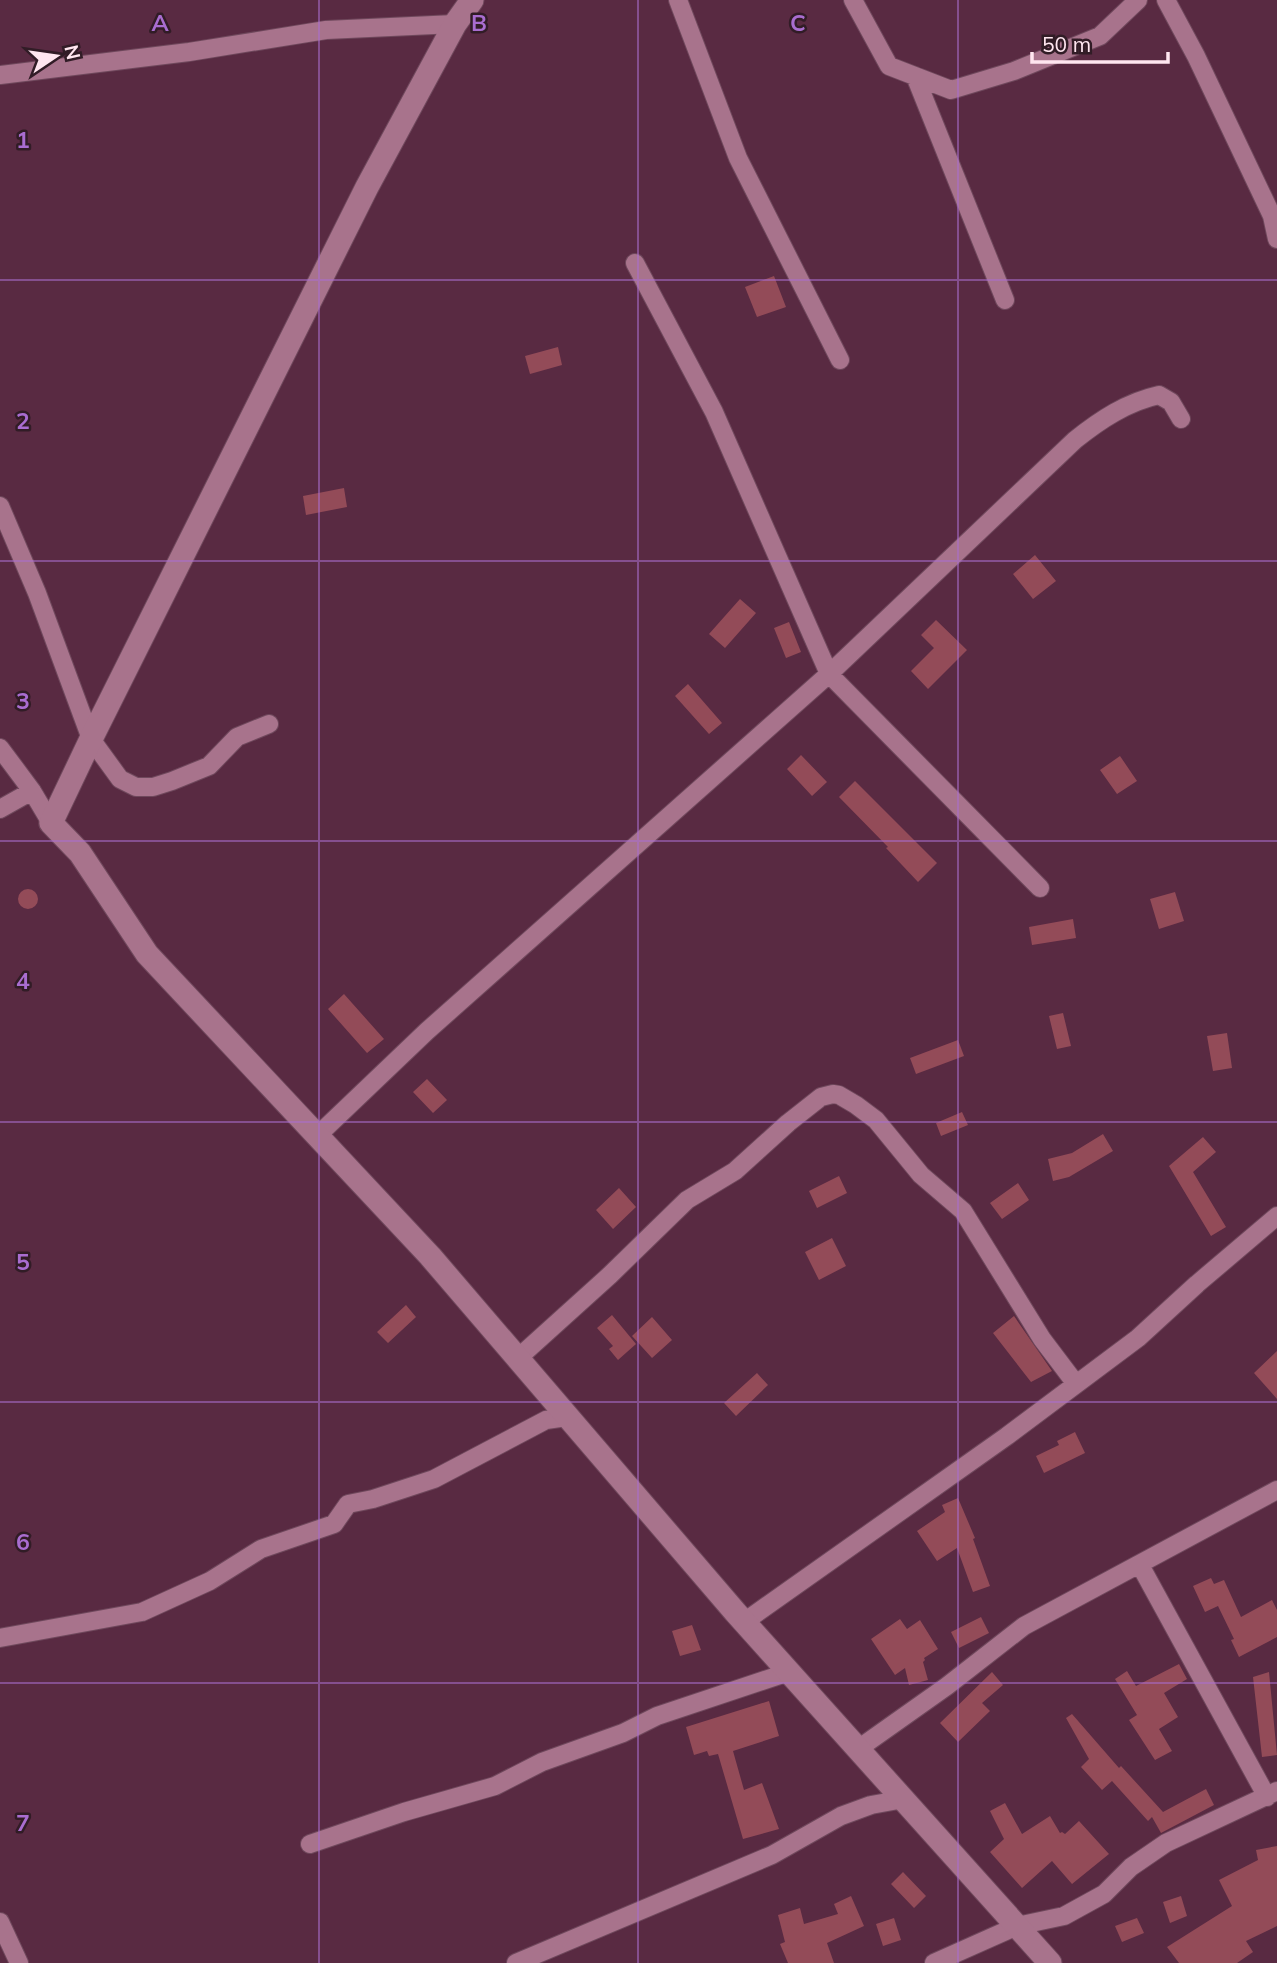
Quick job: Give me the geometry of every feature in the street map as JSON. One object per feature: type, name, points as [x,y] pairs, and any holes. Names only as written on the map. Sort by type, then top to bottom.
[{"type":"street","points":[[51,823],[90,739],[361,199],[456,24],[472,0]]},
{"type":"street","points":[[678,0],[738,158],[840,360]]},
{"type":"street","points":[[853,0],[889,66],[951,90],[1014,71],[1100,36],[1138,0]]},
{"type":"street","points":[[1166,0],[1196,56],[1272,216],[1277,239]]},
{"type":"street","points":[[0,75],[190,52],[326,30],[456,24]]},
{"type":"street","points":[[915,76],[1005,300]]},
{"type":"street","points":[[635,263],[714,412],[829,674],[1040,888]]},
{"type":"street","points":[[317,1136],[427,1031],[829,674],[1037,474],[1099,421],[1139,400],[1158,395],[1171,402],[1181,419]]},
{"type":"street","points":[[0,506],[37,593],[90,739],[120,779],[136,787],[153,787],[209,766],[237,737],[269,724]]},
{"type":"street","points":[[0,748],[32,791],[51,823],[80,853],[147,954],[430,1256],[744,1622],[1050,1963]]},
{"type":"street","points":[[0,809],[32,791]]},
{"type":"street","points":[[517,1359],[610,1275],[687,1200],[735,1171],[821,1097],[833,1094],[856,1105],[876,1120],[921,1175],[963,1211],[1042,1339],[1076,1384]]},
{"type":"street","points":[[744,1622],[1138,1338],[1277,1216]]},
{"type":"street","points":[[0,1639],[142,1612],[209,1580],[261,1549],[334,1524],[348,1504],[435,1479],[546,1420],[567,1417]]},
{"type":"street","points":[[858,1749],[947,1686],[1024,1626],[1275,1495]]},
{"type":"street","points":[[934,1963],[950,1959],[1017,1926],[1064,1916],[1104,1894],[1130,1867],[1166,1843],[1272,1794],[1140,1565]]},
{"type":"street","points":[[310,1844],[404,1812],[495,1786],[542,1762],[623,1733],[657,1716],[789,1672]]},
{"type":"street","points":[[516,1963],[772,1855],[841,1816],[871,1805],[904,1799]]},
{"type":"street","points":[[0,1922],[19,1963]]},
{"type":"building","points":[[774,276],[786,307],[757,317],[745,287]]},
{"type":"building","points":[[558,347],[562,365],[530,374],[525,356]]},
{"type":"building","points":[[344,488],[347,507],[306,515],[303,496]]},
{"type":"building","points":[[1035,555],[1056,581],[1033,599],[1013,574]]},
{"type":"building","points":[[740,599],[756,613],[725,648],[709,634]]},
{"type":"building","points":[[936,620],[967,650],[928,689],[911,671],[934,648],[921,635]]},
{"type":"building","points":[[789,622],[801,652],[786,658],[774,628]]},
{"type":"building","points":[[688,684],[722,723],[709,734],[675,696]]},
{"type":"building","points":[[801,755],[827,782],[812,796],[787,769]]},
{"type":"building","points":[[1120,756],[1137,781],[1117,794],[1100,770]]},
{"type":"building","points":[[855,781],[937,863],[918,882],[839,797]]},
{"type":"building","points":[[28,889],[35,892],[38,899],[35,906],[28,909],[21,906],[18,899],[21,892]]},
{"type":"building","points":[[1175,892],[1184,921],[1159,929],[1150,899]]},
{"type":"building","points":[[1073,919],[1076,938],[1032,945],[1029,927]]},
{"type":"building","points":[[344,994],[384,1039],[367,1053],[328,1009]]},
{"type":"building","points":[[1063,1013],[1071,1046],[1057,1049],[1049,1016]]},
{"type":"building","points":[[1227,1033],[1232,1068],[1213,1071],[1207,1036]]},
{"type":"building","points":[[958,1040],[964,1056],[916,1074],[910,1058]]},
{"type":"building","points":[[427,1079],[447,1100],[433,1113],[413,1092]]},
{"type":"building","points":[[962,1112],[968,1125],[941,1136],[936,1123]]},
{"type":"building","points":[[1103,1134],[1113,1151],[1069,1177],[1053,1181],[1048,1159],[1072,1153]]},
{"type":"building","points":[[1203,1137],[1216,1152],[1193,1172],[1226,1227],[1211,1236],[1169,1166]]},
{"type":"building","points":[[839,1176],[847,1193],[817,1208],[809,1191]]},
{"type":"building","points":[[1018,1183],[1029,1200],[1002,1219],[990,1203]]},
{"type":"building","points":[[619,1188],[636,1207],[613,1229],[596,1210]]},
{"type":"building","points":[[832,1238],[846,1266],[819,1280],[805,1252]]},
{"type":"building","points":[[406,1305],[416,1317],[388,1343],[377,1332]]},
{"type":"building","points":[[612,1315],[636,1344],[618,1360],[609,1349],[613,1346],[597,1328]]},
{"type":"building","points":[[1014,1316],[1052,1371],[1031,1382],[993,1333]]},
{"type":"building","points":[[652,1317],[672,1340],[652,1358],[632,1336]]},
{"type":"building","points":[[1277,1351],[1277,1399],[1254,1373]]},
{"type":"building","points":[[757,1373],[768,1385],[736,1416],[724,1403]]},
{"type":"building","points":[[1075,1432],[1085,1453],[1044,1473],[1036,1456],[1059,1445],[1057,1441]]},
{"type":"building","points":[[958,1498],[975,1538],[973,1539],[990,1586],[973,1592],[957,1548],[937,1561],[917,1531],[945,1512],[942,1505]]},
{"type":"building","points":[[1211,1578],[1214,1584],[1224,1580],[1241,1617],[1272,1600],[1277,1610],[1277,1637],[1239,1657],[1231,1640],[1234,1639],[1218,1606],[1205,1612],[1193,1586]]},
{"type":"building","points":[[981,1617],[989,1633],[959,1648],[951,1632]]},
{"type":"building","points":[[900,1619],[907,1629],[920,1620],[938,1649],[924,1658],[928,1680],[909,1685],[905,1668],[895,1675],[871,1639]]},
{"type":"building","points":[[692,1625],[701,1650],[680,1656],[672,1631]]},
{"type":"building","points":[[1179,1664],[1187,1679],[1164,1693],[1178,1717],[1159,1729],[1172,1751],[1155,1760],[1129,1720],[1137,1715],[1115,1679],[1127,1671],[1136,1686]]},
{"type":"building","points":[[992,1672],[1003,1685],[982,1703],[990,1711],[958,1742],[940,1723]]},
{"type":"building","points":[[1269,1672],[1277,1755],[1262,1757],[1253,1677]]},
{"type":"building","points":[[769,1701],[779,1736],[733,1751],[744,1790],[762,1783],[779,1829],[743,1839],[718,1754],[709,1756],[707,1751],[694,1755],[686,1727]]},
{"type":"building","points":[[1072,1714],[1119,1768],[1121,1766],[1163,1812],[1206,1789],[1214,1805],[1161,1833],[1152,1817],[1148,1821],[1112,1781],[1102,1790],[1081,1767],[1089,1759],[1066,1718]]},
{"type":"building","points":[[1005,1803],[1022,1834],[1050,1816],[1060,1833],[1065,1834],[1079,1821],[1109,1854],[1072,1884],[1052,1861],[1022,1888],[990,1852],[1004,1839],[990,1811]]},
{"type":"building","points":[[1277,1846],[1277,1926],[1246,1941],[1253,1952],[1237,1963],[1179,1963],[1167,1947],[1232,1906],[1219,1880],[1258,1860],[1256,1850]]},
{"type":"building","points":[[903,1872],[926,1896],[914,1908],[891,1884]]},
{"type":"building","points":[[851,1896],[864,1926],[827,1943],[834,1963],[788,1963],[780,1944],[785,1942],[778,1915],[800,1908],[804,1924],[838,1914],[834,1904]]},
{"type":"building","points":[[1181,1896],[1187,1916],[1170,1923],[1163,1902]]},
{"type":"building","points":[[894,1918],[901,1940],[883,1946],[876,1924]]},
{"type":"building","points":[[1137,1918],[1144,1933],[1122,1942],[1115,1926]]}]
